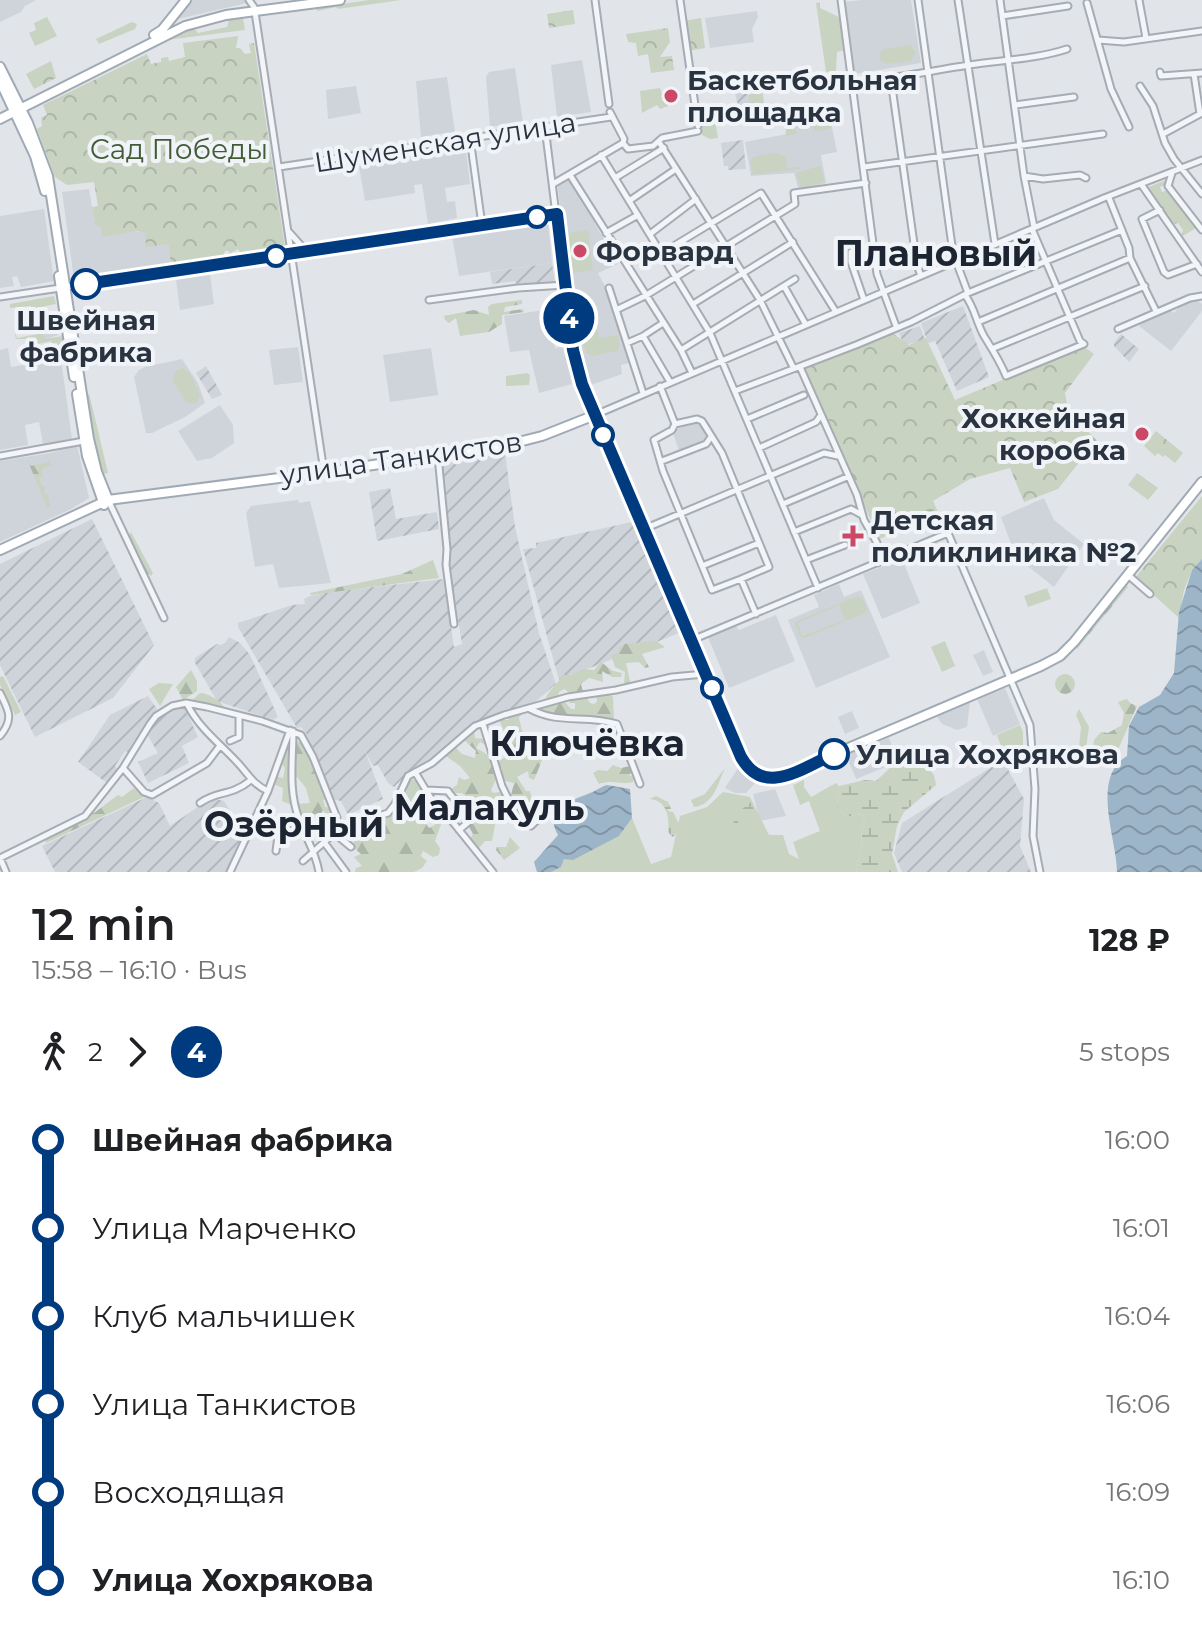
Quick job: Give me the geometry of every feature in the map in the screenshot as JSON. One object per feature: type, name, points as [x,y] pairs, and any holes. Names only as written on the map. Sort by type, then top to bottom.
[{"type":"main road","points":[[162,33],[186,0]]},
{"type":"main road","points":[[0,119],[162,33],[203,15],[305,0]]},
{"type":"main road","points":[[253,6],[340,0]]},
{"type":"main road","points":[[0,67],[48,176],[84,441],[91,471],[107,504]]},
{"type":"main road","points":[[0,81],[17,108]]},
{"type":"main road","points":[[0,113],[17,108]]},
{"type":"main road","points":[[63,288],[89,439],[107,504]]},
{"type":"main road","points":[[595,415],[741,757],[747,767],[765,779],[785,775],[1051,661],[1066,650],[1202,482]]},
{"type":"main road","name":"улица Танкистов","points":[[0,553],[119,499],[324,472],[534,439],[595,415]]},
{"type":"street","name":"Шуменская улица","points":[[595,0],[609,104]]},
{"type":"street","points":[[553,184],[623,143],[628,149],[653,146],[662,138],[698,129],[680,0]]},
{"type":"street","points":[[841,0],[877,274],[896,326]]},
{"type":"street","points":[[918,0],[953,253],[978,322],[1006,376],[1084,344],[1033,228],[1000,0]]},
{"type":"street","points":[[958,0],[995,244]]},
{"type":"street","points":[[1139,0],[1146,39]]},
{"type":"street","points":[[1087,3],[1111,89],[1129,127]]},
{"type":"street","points":[[253,6],[324,472]]},
{"type":"street","points":[[1002,16],[1068,6]]},
{"type":"street","points":[[1098,40],[1124,42],[1202,31]]},
{"type":"street","points":[[852,83],[927,74],[1067,49]]},
{"type":"street","points":[[1160,72],[1161,76],[1202,73]]},
{"type":"street","points":[[1163,134],[1201,113],[1194,74]]},
{"type":"street","points":[[891,79],[921,276]]},
{"type":"street","points":[[1140,86],[1153,106],[1174,159],[1202,194]]},
{"type":"street","points":[[1015,105],[1074,97]]},
{"type":"street","name":"Шуменская улица","points":[[279,167],[545,127],[611,114],[624,139],[623,143]]},
{"type":"street","points":[[545,127],[578,370],[595,415]]},
{"type":"street","points":[[864,167],[1103,134]]},
{"type":"street","points":[[470,138],[482,225]]},
{"type":"street","points":[[659,142],[726,244],[807,382],[811,396],[832,434],[862,515],[877,543],[874,554],[878,563]]},
{"type":"street","points":[[615,178],[664,148]]},
{"type":"street","points":[[601,155],[710,333],[818,588]]},
{"type":"street","name":"улица Танкистов","points":[[595,415],[1033,228],[1202,160]]},
{"type":"street","points":[[629,201],[676,169]]},
{"type":"street","points":[[1173,172],[1168,186],[1202,230]]},
{"type":"street","points":[[570,175],[681,350],[692,373]]},
{"type":"street","points":[[1024,176],[1043,179],[1080,175],[1086,178]]},
{"type":"street","points":[[616,310],[645,296],[775,213],[795,204],[794,193],[866,183]]},
{"type":"street","points":[[1141,184],[1202,272]]},
{"type":"street","points":[[662,253],[761,193],[836,312]]},
{"type":"street","points":[[1109,198],[1130,258],[1156,311]]},
{"type":"street","points":[[650,234],[696,199]]},
{"type":"street","points":[[1160,210],[1142,219],[1164,272],[1168,275],[1197,264]]},
{"type":"street","points":[[0,297],[557,214]]},
{"type":"street","points":[[606,233],[638,215]]},
{"type":"street","points":[[288,230],[307,251]]},
{"type":"street","points":[[735,391],[869,340],[966,294],[1122,230]]},
{"type":"street","points":[[693,304],[793,242]]},
{"type":"street","points":[[851,252],[851,262],[864,300]]},
{"type":"street","points":[[978,322],[1130,258]]},
{"type":"street","points":[[681,350],[795,279]]},
{"type":"street","points":[[429,300],[565,285]]},
{"type":"street","points":[[784,286],[806,325]]},
{"type":"street","points":[[994,348],[1145,286]]},
{"type":"street","points":[[609,288],[643,393]]},
{"type":"street","points":[[1118,329],[1156,311],[1202,296]]},
{"type":"street","points":[[627,343],[663,323]]},
{"type":"street","points":[[643,336],[670,382]]},
{"type":"street","points":[[804,395],[807,382]]},
{"type":"street","points":[[660,386],[675,424],[672,430],[654,440],[712,590],[769,567],[722,453],[702,421],[697,419],[675,424]]},
{"type":"street","points":[[747,419],[804,395],[811,396]]},
{"type":"street","points":[[759,448],[816,422],[821,415]]},
{"type":"street","points":[[662,461],[706,444],[711,437]]},
{"type":"street","points":[[0,456],[84,441]]},
{"type":"street","points":[[644,529],[824,453],[838,456]]},
{"type":"street","points":[[437,455],[454,624]]},
{"type":"street","points":[[783,504],[847,477]]},
{"type":"street","points":[[107,504],[164,618]]},
{"type":"street","points":[[794,532],[851,509],[862,515]]},
{"type":"street","points":[[691,641],[948,533],[1031,731],[1035,789],[1033,836],[1040,872]]},
{"type":"street","points":[[702,566],[759,543]]},
{"type":"street","points":[[806,560],[845,545]]},
{"type":"street","points":[[1128,575],[1150,594]]},
{"type":"street","points":[[741,579],[756,614]]},
{"type":"street","points":[[303,861],[334,833],[383,816],[393,809],[405,780],[432,763],[475,726],[568,697],[672,677],[705,674]]},
{"type":"street","points":[[0,693],[11,714],[10,722],[0,736]]},
{"type":"street","points":[[186,703],[194,719],[219,747],[234,759],[251,780],[268,791]]},
{"type":"street","points":[[6,872],[0,858],[78,821],[123,768],[156,716],[172,706],[186,703],[292,730],[301,735],[310,749],[337,818]]},
{"type":"street","points":[[529,709],[564,721],[605,720],[617,724],[640,784]]},
{"type":"street","points":[[230,741],[239,737],[239,716]]},
{"type":"street","points":[[483,724],[502,786],[520,823],[531,826],[541,816],[541,804]]},
{"type":"street","points":[[232,870],[292,730]]},
{"type":"street","points":[[292,730],[291,781],[298,817],[315,850],[319,872]]},
{"type":"street","points":[[123,768],[144,792],[152,795],[207,763],[219,747]]},
{"type":"street","points":[[415,772],[428,793],[493,872]]},
{"type":"street","points":[[200,803],[210,796],[237,792],[251,780]]},
{"type":"street","points":[[428,793],[441,789],[448,791],[453,800],[469,812],[472,819],[459,830]]},
{"type":"street","points":[[428,793],[424,807],[430,816]]},
{"type":"street","points":[[276,851],[278,836],[285,824],[292,823],[298,817]]},
{"type":"street","points":[[334,833],[351,847]]},
{"type":"street","points":[[324,842],[346,872]]},
{"type":"shaded area","points":[[0,0],[36,0],[21,12],[0,22]]},
{"type":"shaded area","points":[[191,0],[246,0],[247,3],[178,19]]},
{"type":"shaded area","points":[[911,0],[921,63],[855,74],[845,2]]},
{"type":"shaded area","points":[[757,11],[758,17],[752,29],[754,42],[710,48],[705,18]]},
{"type":"shaded area","points":[[582,60],[591,112],[557,117],[551,65]]},
{"type":"shaded area","points":[[515,68],[523,122],[490,127],[486,77],[489,72]]},
{"type":"shaded area","points":[[447,77],[455,132],[421,137],[416,81]]},
{"type":"shaded area","points":[[356,86],[361,113],[328,119],[326,90]]},
{"type":"shaded area","points":[[747,87],[751,116],[741,118],[734,89]]},
{"type":"shaded area","points":[[829,113],[837,152],[821,155],[826,183],[799,191],[794,173],[751,176],[745,142],[792,133],[791,120]]},
{"type":"shaded area","points":[[743,140],[746,169],[728,170],[728,166],[724,166],[721,143]]},
{"type":"shaded area","points":[[465,142],[470,184],[445,188],[447,202],[455,201],[457,218],[428,224],[422,184],[414,185],[415,193],[365,201],[359,166],[410,159],[409,150]]},
{"type":"shaded area","points":[[570,179],[618,264],[598,273],[607,290],[629,363],[621,365],[622,374],[591,385],[582,359],[558,190],[558,186]]},
{"type":"shaded area","points":[[89,189],[95,224],[145,233],[168,244],[171,265],[74,279],[62,192]]},
{"type":"shaded area","points":[[44,209],[54,281],[21,287],[17,276],[12,277],[14,286],[0,288],[0,216]]},
{"type":"shaded area","points":[[548,221],[552,263],[459,276],[452,236]]},
{"type":"shaded area","points":[[552,263],[555,282],[524,286],[515,281],[492,284],[490,272]]},
{"type":"shaded area","points":[[210,275],[214,304],[180,310],[176,280]]},
{"type":"shaded area","points":[[1195,299],[1202,304],[1202,311],[1171,351],[1139,326],[1145,318],[1168,309],[1174,313],[1185,300]]},
{"type":"shaded area","points":[[963,306],[989,377],[957,391],[935,341],[928,343],[921,323]]},
{"type":"shaded area","points":[[557,308],[563,342],[554,343],[555,348],[563,347],[572,384],[539,393],[529,350],[510,352],[504,316]]},
{"type":"shaded area","points":[[56,320],[58,335],[44,340],[42,321]]},
{"type":"shaded area","points":[[920,326],[925,340],[904,345],[899,333]]},
{"type":"shaded area","points":[[1121,334],[1139,349],[1129,362],[1114,346]]},
{"type":"shaded area","points":[[298,347],[303,382],[274,385],[269,350]]},
{"type":"shaded area","points":[[8,348],[11,367],[61,359],[72,439],[43,444],[39,422],[25,425],[28,445],[0,450],[0,350]]},
{"type":"shaded area","points":[[431,348],[438,395],[390,402],[383,355]]},
{"type":"shaded area","points":[[182,359],[198,383],[205,403],[185,417],[146,433],[134,377],[145,367]]},
{"type":"shaded area","points":[[206,366],[222,395],[212,399],[196,373]]},
{"type":"shaded area","points":[[220,405],[233,425],[234,443],[212,458],[197,461],[178,431]]},
{"type":"shaded area","points":[[699,421],[707,439],[679,450],[672,431]]},
{"type":"shaded area","points":[[77,445],[89,498],[0,542],[0,461]]},
{"type":"shaded area","points":[[505,453],[515,527],[539,633],[556,684],[529,707],[478,721],[431,762],[409,772],[394,787],[388,783],[378,765],[373,766],[365,751],[383,799],[348,815],[341,801],[332,799],[306,733],[301,727],[297,728],[238,623],[292,605],[305,604],[304,599],[310,596],[444,579],[454,647],[462,644],[448,558],[450,548],[442,464]]},
{"type":"shaded area","points":[[390,488],[396,519],[437,512],[439,529],[377,541],[369,492]]},
{"type":"shaded area","points":[[1044,498],[1054,520],[1084,544],[1054,587],[1016,557],[1001,517]]},
{"type":"shaded area","points":[[298,500],[299,503],[310,501],[331,583],[279,588],[273,564],[255,567],[246,513],[251,506]]},
{"type":"shaded area","points":[[92,519],[154,645],[113,698],[35,737],[0,665],[0,564]]},
{"type":"shaded area","points":[[632,522],[682,632],[559,680],[523,549],[536,548],[536,543]]},
{"type":"shaded area","points":[[902,559],[920,603],[882,619],[863,574]]},
{"type":"shaded area","points":[[839,584],[844,597],[861,590],[890,657],[816,688],[788,620],[819,607],[814,595]]},
{"type":"shaded area","points":[[776,615],[795,661],[729,688],[708,637],[736,626],[739,630]]},
{"type":"shaded area","points":[[229,637],[240,643],[250,655],[278,717],[273,720],[217,701],[195,663],[195,658],[226,642]]},
{"type":"shaded area","points":[[984,650],[993,672],[983,676],[973,655]]},
{"type":"shaded area","points":[[1005,688],[1020,724],[993,736],[977,699]]},
{"type":"shaded area","points":[[148,696],[157,709],[130,753],[125,751],[107,783],[78,762],[110,715]]},
{"type":"shaded area","points":[[970,701],[967,727],[957,730],[942,724],[936,715]]},
{"type":"shaded area","points":[[184,706],[198,737],[182,746],[189,763],[148,783],[138,762],[158,753],[146,732],[161,714]]},
{"type":"shaded area","points":[[852,711],[859,728],[845,734],[838,717]]},
{"type":"shaded area","points":[[889,738],[898,762],[856,779],[846,755]]},
{"type":"shaded area","points":[[998,763],[1006,766],[1024,799],[1020,846],[1031,872],[902,872],[894,853],[902,823]]},
{"type":"shaded area","points":[[740,765],[757,781],[746,793],[735,793],[725,788]]},
{"type":"shaded area","points":[[775,789],[786,816],[760,821],[753,794]]},
{"type":"shaded area","points":[[147,797],[159,803],[170,826],[211,798],[224,801],[236,820],[250,815],[252,820],[229,872],[55,872],[42,846]]},
{"type":"green space","points":[[369,0],[401,0],[318,11],[315,8]]},
{"type":"green space","points":[[820,2],[820,8],[841,18],[845,50],[837,52],[836,71],[826,72],[816,3]]},
{"type":"green space","points":[[573,10],[575,24],[549,28],[547,14]]},
{"type":"green space","points":[[47,17],[57,36],[35,46],[29,33],[36,30],[34,23]]},
{"type":"green space","points":[[243,18],[245,30],[167,40],[194,28],[198,33],[227,27],[229,20]]},
{"type":"green space","points":[[701,18],[705,48],[689,51],[684,21]]},
{"type":"green space","points":[[132,22],[137,24],[135,29],[99,44],[96,39]]},
{"type":"green space","points":[[668,28],[670,42],[660,57],[672,56],[674,70],[651,73],[648,54],[638,56],[636,43],[628,42],[626,34]]},
{"type":"green space","name":"Сад Победы","points":[[238,36],[236,48],[245,54],[251,53],[249,44],[254,43],[285,247],[241,254],[238,249],[229,254],[225,251],[223,257],[171,265],[168,244],[146,247],[145,233],[136,231],[102,237],[101,228],[95,224],[92,207],[98,206],[94,182],[67,185],[55,177],[37,129],[42,126],[41,118],[47,115],[43,105],[147,54],[151,64],[161,62],[161,58],[168,57],[169,61],[185,57],[183,43]]},
{"type":"green space","points":[[910,45],[916,52],[911,61],[887,64],[880,60],[884,49]]},
{"type":"green space","points":[[51,61],[56,78],[34,89],[26,74]]},
{"type":"green space","points":[[761,82],[766,116],[752,120],[748,95],[752,94],[746,84]]},
{"type":"green space","points":[[660,88],[663,97],[667,97],[668,106],[660,109],[657,105],[642,113],[640,91]]},
{"type":"green space","points":[[713,109],[718,138],[710,139],[702,135],[699,111]]},
{"type":"green space","points":[[830,109],[839,113],[840,118],[829,129],[814,131],[812,118],[795,121],[796,134],[786,136],[785,116],[806,113],[808,116]]},
{"type":"green space","points":[[778,153],[787,158],[786,168],[800,169],[751,175],[753,157]]},
{"type":"green space","points":[[820,166],[825,182],[801,189],[796,173]]},
{"type":"green space","points":[[1166,180],[1167,184],[1160,187],[1162,192],[1169,190],[1196,228],[1181,237],[1183,230],[1178,223],[1172,225],[1146,188]]},
{"type":"green space","name":"Форвард","points":[[588,230],[593,270],[572,273],[567,233]]},
{"type":"green space","points":[[54,296],[56,304],[32,309],[31,306],[10,308],[10,304]]},
{"type":"green space","points":[[522,300],[522,304],[505,307],[504,312],[523,309],[524,312],[502,315],[502,324],[489,332],[460,336],[456,318],[449,323],[444,316],[474,310],[489,315],[488,307],[492,304]]},
{"type":"green space","points":[[14,330],[17,338],[43,333],[45,339],[63,336],[65,350],[51,352],[58,348],[57,343],[52,344],[51,341],[30,344],[31,350],[28,351],[26,339],[16,339]]},
{"type":"green space","points":[[598,330],[599,338],[618,335],[617,351],[593,356],[586,353],[582,340],[587,339],[586,332]]},
{"type":"green space","points":[[891,332],[909,345],[926,338],[955,400],[1083,346],[1094,354],[1065,393],[1069,414],[1097,440],[1058,489],[1024,502],[1010,468],[970,479],[933,501],[939,514],[879,539],[804,369]]},
{"type":"green space","points":[[183,368],[190,373],[200,395],[196,404],[186,402],[173,381],[175,371]]},
{"type":"green space","points":[[530,375],[529,385],[506,386],[506,376]]},
{"type":"green space","points":[[89,393],[108,473],[103,474],[96,452],[87,398]]},
{"type":"green space","points":[[1156,431],[1183,453],[1175,463],[1165,455],[1163,457],[1158,453],[1155,456],[1144,446]]},
{"type":"green space","points":[[47,455],[51,465],[42,469],[43,476],[39,478],[42,486],[46,487],[43,493],[48,495],[50,506],[47,507],[27,459],[31,466],[48,462]]},
{"type":"green space","points":[[1137,473],[1158,488],[1148,500],[1128,485]]},
{"type":"green space","points":[[1202,496],[1202,559],[1192,570],[1184,590],[1179,618],[1135,578]]},
{"type":"green space","points":[[131,532],[153,573],[151,576],[129,536]]},
{"type":"green space","points":[[433,560],[439,578],[310,593],[402,574]]},
{"type":"green space","points":[[1125,584],[1128,587],[1077,649],[1075,647]]},
{"type":"green space","points":[[1047,588],[1051,599],[1028,607],[1024,596]]},
{"type":"green space","points":[[857,596],[862,598],[867,609],[865,613],[805,638],[800,637],[795,625],[797,621]],"holes":[[[839,605],[845,620],[802,636],[798,623]]]},
{"type":"green space","points":[[656,641],[665,647],[642,654],[649,667],[645,668],[639,662],[626,663],[631,685],[627,685],[624,682],[625,672],[615,667],[611,655],[618,653],[624,644]]},
{"type":"green space","points":[[945,641],[955,666],[942,672],[931,647]]},
{"type":"green space","points":[[601,662],[613,671],[622,673],[621,677],[612,677],[602,671],[603,682],[589,678],[581,684],[583,692],[572,694],[564,689],[558,697],[545,700],[562,675],[571,675],[583,669],[594,670]]},
{"type":"green space","points":[[191,670],[197,681],[197,691],[183,700],[176,687]]},
{"type":"green space","points":[[1065,674],[1072,677],[1075,684],[1072,691],[1065,694],[1058,691],[1055,684],[1058,677]]},
{"type":"green space","points":[[3,676],[21,712],[15,715],[0,685],[0,677]]},
{"type":"green space","points":[[159,683],[173,684],[160,706],[149,689]]},
{"type":"green space","points":[[200,693],[213,697],[224,707],[267,719],[190,702]]},
{"type":"green space","points":[[608,693],[613,697],[614,722],[560,718],[533,709],[564,701],[575,709],[575,703],[569,703],[573,698],[586,696],[594,704],[597,702],[596,694],[599,697]]},
{"type":"green space","points":[[1127,699],[1137,706],[1117,752],[1110,761],[1095,759],[1092,755],[1094,740],[1101,732],[1108,733],[1122,725],[1124,713],[1118,702]]},
{"type":"green space","points":[[1079,709],[1089,727],[1085,754],[1079,748],[1081,727],[1076,715]]},
{"type":"green space","points":[[523,712],[519,718],[522,731],[537,740],[543,758],[534,780],[529,778],[528,771],[517,777],[526,791],[530,791],[535,818],[531,822],[522,818],[511,795],[514,783],[502,780],[502,769],[498,764],[507,756],[502,750],[503,742],[499,736],[505,734],[499,719],[508,720],[509,715]]},
{"type":"green space","points":[[1020,725],[1023,751],[1011,761],[997,735]]},
{"type":"green space","points":[[474,729],[475,738],[485,739],[488,746],[480,742],[476,748],[490,756],[497,777],[491,790],[493,793],[501,792],[503,799],[495,805],[495,811],[501,812],[507,802],[513,816],[506,818],[497,815],[492,841],[485,841],[479,848],[469,840],[473,834],[468,825],[476,823],[480,814],[486,814],[483,807],[462,793],[452,793],[451,789],[457,785],[459,777],[464,780],[470,778],[446,756],[456,748],[462,754],[475,758],[476,751],[463,739]]},
{"type":"green space","points":[[288,739],[292,740],[290,789],[294,806],[282,801],[283,788],[273,784],[275,776],[283,778],[285,768],[279,761]]},
{"type":"green space","points":[[295,741],[304,743],[327,799],[323,800],[325,807],[331,808],[336,819],[329,820],[323,810],[319,818],[300,818],[297,804],[310,803],[306,788],[297,777],[293,777]]},
{"type":"green space","points":[[909,762],[928,768],[934,775],[936,785],[904,812],[897,826],[892,854],[898,872],[856,872],[865,818],[861,814],[847,817],[837,807],[839,786],[865,780],[876,781],[891,767]]},
{"type":"green space","points":[[613,765],[621,768],[630,766],[633,771],[629,775],[634,777],[633,782],[599,784],[593,773],[607,771]]},
{"type":"green space","points":[[725,768],[711,798],[694,807],[691,800],[705,794]]},
{"type":"green space","points":[[412,779],[422,787],[427,798],[429,806],[421,808],[429,828],[435,825],[435,815],[442,813],[444,816],[435,841],[440,848],[439,855],[433,857],[423,851],[421,856],[427,861],[414,872],[355,872],[362,866],[354,857],[361,854],[353,847],[354,841],[345,830],[362,826],[366,837],[380,841],[382,821],[392,815]]},
{"type":"green space","points":[[804,780],[804,787],[811,797],[836,783],[839,786],[837,807],[847,817],[861,814],[865,818],[856,872],[551,872],[561,867],[563,859],[619,836],[632,818],[651,864],[671,857],[680,816],[707,807],[723,792],[750,797],[769,835],[783,835],[789,854],[799,859],[793,842],[820,831],[809,801],[800,805],[793,785]]},
{"type":"green space","points":[[134,788],[144,797],[46,843],[51,836],[75,825],[118,795],[122,797]]},
{"type":"green space","points":[[656,796],[668,802],[671,809],[668,811],[673,812],[681,828],[673,837],[668,832],[663,805],[649,799]]},
{"type":"green space","points":[[751,802],[758,822],[749,826],[734,823],[732,817]]},
{"type":"green space","points":[[510,837],[520,848],[504,860],[496,850],[497,847],[506,847]]},
{"type":"water","points":[[1202,559],[1202,872],[1117,872],[1108,810],[1110,779],[1116,766],[1127,756],[1129,726],[1139,707],[1160,695],[1174,673],[1179,612],[1192,570]]},
{"type":"water","points":[[607,785],[630,789],[632,818],[619,836],[573,860],[564,859],[561,867],[551,872],[537,872],[534,862],[558,835],[553,817],[560,806]]},
{"type":"bus line","name":"4","points":[[86,284],[557,214],[573,350],[582,384],[741,757],[752,773],[765,779],[785,775],[834,754]]},
{"type":"place","name":"Баскетбольная площадка","points":[[671,96]]},
{"type":"place","name":"Форвард","points":[[580,251]]},
{"type":"place","name":"Швейная фабрика","points":[[86,284]]},
{"type":"place","name":"Хоккейная коробка","points":[[1142,434]]},
{"type":"place","name":"Детская поликлиника №2","points":[[853,536]]},
{"type":"place","name":"Улица Хохрякова","points":[[834,754]]},
{"type":"district","name":"Плановый","points":[[936,253]]},
{"type":"district","name":"Ключёвка","points":[[587,743]]},
{"type":"district","name":"Малакуль","points":[[489,807]]},
{"type":"district","name":"Озёрный","points":[[294,824]]}]
